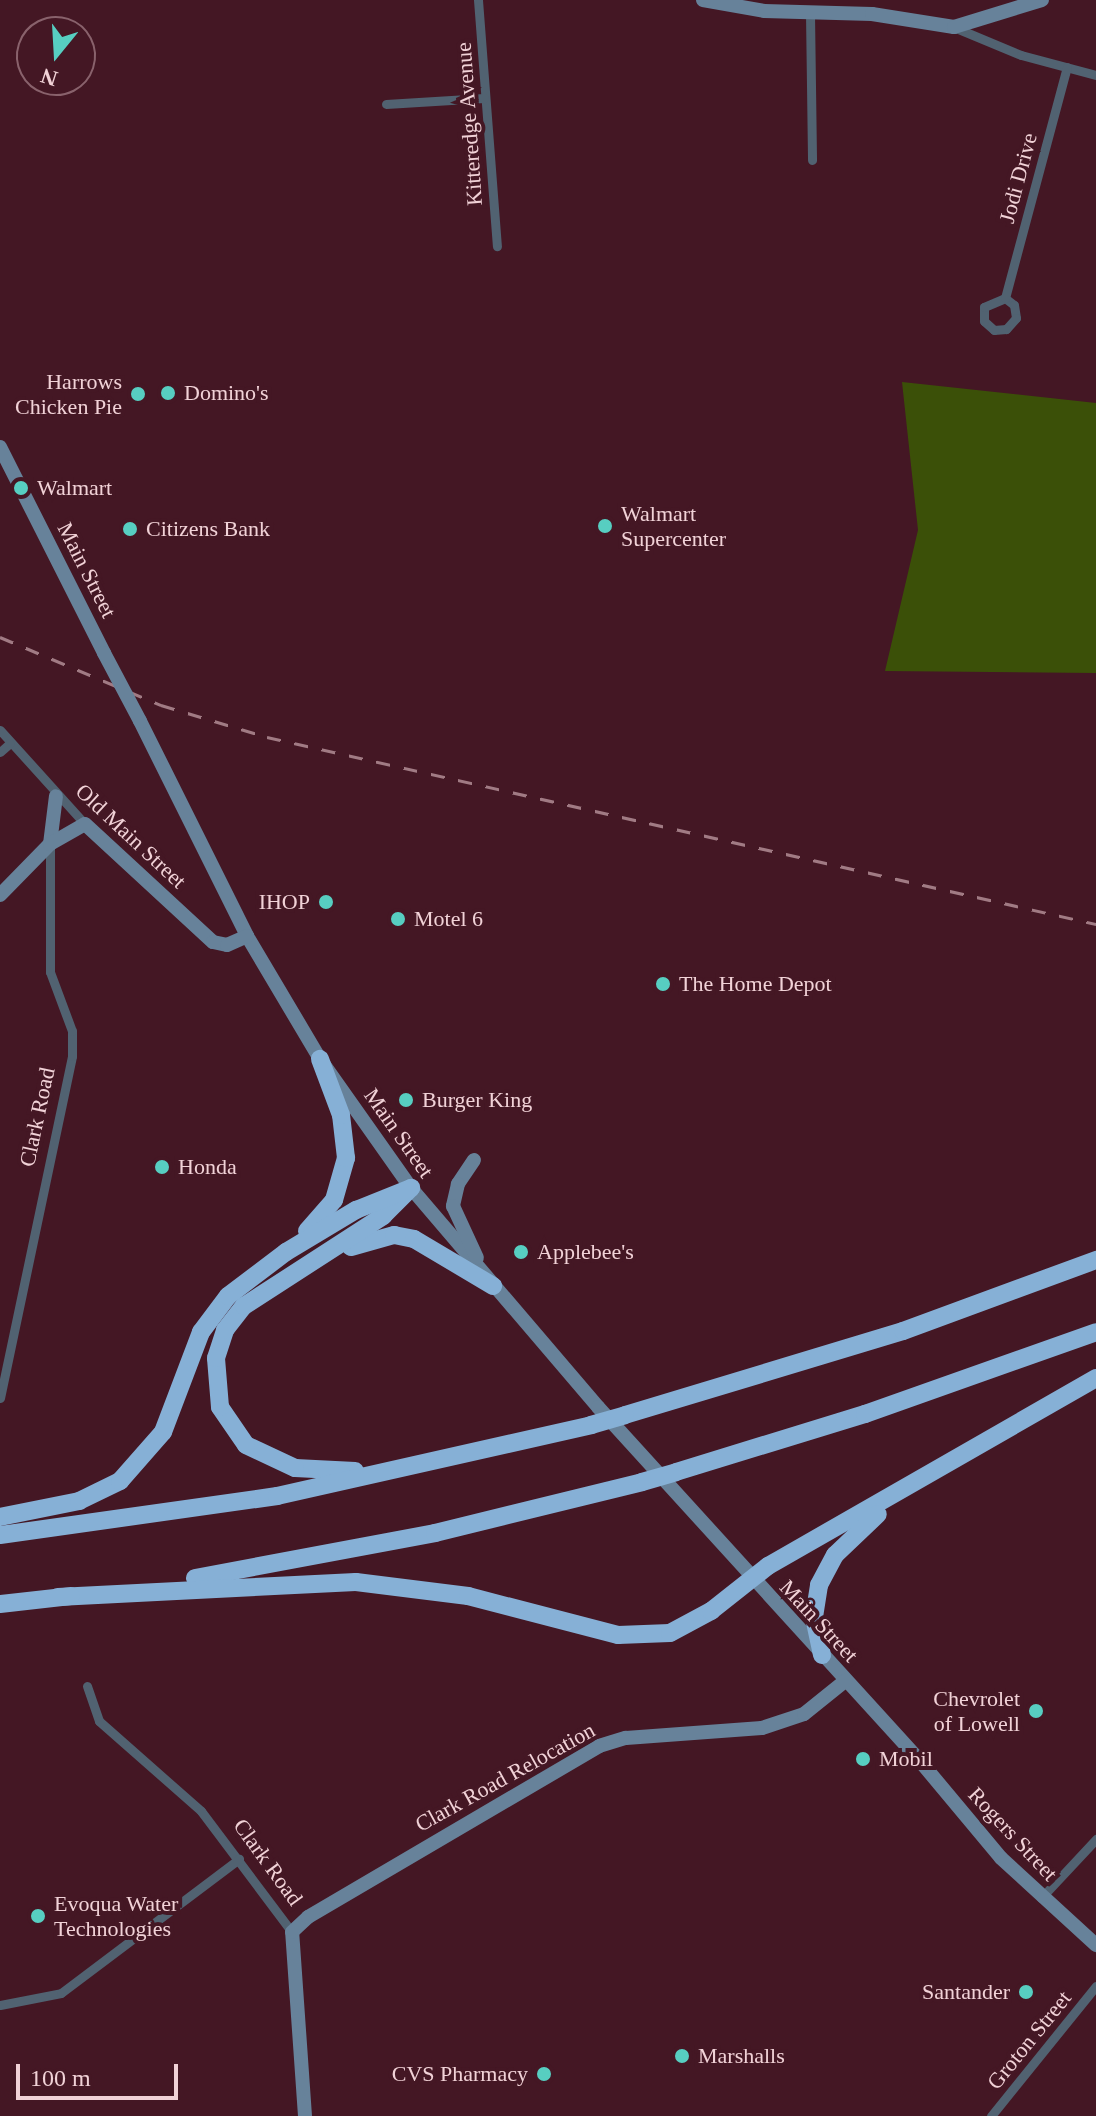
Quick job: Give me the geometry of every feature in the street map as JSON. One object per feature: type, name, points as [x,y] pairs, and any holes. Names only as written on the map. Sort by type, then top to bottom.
[{"type":"highway","points":[[286,1252],[327,1210],[344,1171],[341,1115],[320,1059]]},
{"type":"highway","points":[[0,1517],[92,1496],[133,1469],[163,1432],[208,1319],[228,1296],[286,1252],[369,1202],[411,1188]]},
{"type":"highway","points":[[411,1188],[383,1216],[250,1302],[225,1330],[214,1372],[226,1421],[254,1451],[295,1468],[348,1472],[433,1464]]},
{"type":"highway","points":[[319,1260],[394,1235],[430,1245],[493,1286]]},
{"type":"highway","points":[[0,1535],[185,1512],[433,1464],[591,1425],[873,1341],[1096,1260]]},
{"type":"highway","points":[[0,1604],[353,1550],[642,1482],[865,1414],[1096,1332]]},
{"type":"highway","points":[[58,1597],[356,1582],[468,1596],[644,1638],[687,1627],[749,1579],[1096,1378]]},
{"type":"highway","points":[[822,1655],[814,1617],[826,1570],[861,1529],[915,1484]]},
{"type":"main road","points":[[703,0],[810,14],[854,7],[954,27],[1042,0]]},
{"type":"main road","name":"Main Street","points":[[0,447],[247,936],[320,1059],[411,1188],[493,1286],[749,1579],[905,1746]]},
{"type":"main road","points":[[50,844],[56,796]]},
{"type":"main road","points":[[0,895],[50,844],[85,824]]},
{"type":"main road","name":"Old Main Street","points":[[85,824],[213,942],[226,945],[247,936]]},
{"type":"main road","points":[[474,1160],[458,1184],[453,1206],[493,1286]]},
{"type":"main road","name":"Clark Road Relocation","points":[[292,1932],[599,1746],[626,1738],[762,1728],[804,1714],[845,1681]]},
{"type":"main road","name":"Rogers Street","points":[[905,1746],[1041,1898],[1096,1945]]},
{"type":"main road","name":"Clark Road","points":[[292,1932],[305,2116]]},
{"type":"street","name":"Kitteredge Avenue","points":[[478,0],[497,246]]},
{"type":"street","points":[[810,14],[812,160]]},
{"type":"street","points":[[954,27],[1096,75]]},
{"type":"street","name":"Jodi Drive","points":[[1005,298],[1067,67]]},
{"type":"street","points":[[386,104],[484,98]]},
{"type":"street","name":"Old Main Street","points":[[0,730],[56,796],[85,824]]},
{"type":"street","points":[[0,752],[10,743]]},
{"type":"street","name":"Clark Road","points":[[0,1398],[72,1056],[72,1031],[50,972],[50,844]]},
{"type":"street","name":"Clark Road","points":[[87,1686],[93,1713],[106,1730],[201,1811],[292,1932]]},
{"type":"street","points":[[1041,1898],[1096,1839]]},
{"type":"street","points":[[0,2005],[61,1993],[239,1859]]},
{"type":"street","name":"Groton Street","points":[[991,2116],[1096,1986]]},
{"type":"green space","points":[[902,382],[1096,403],[1096,673],[885,671],[918,530]]},
{"type":"railway","points":[[0,637],[161,705],[267,737],[1096,924]]},
{"type":"place","name":"Domino's","points":[[168,393]]},
{"type":"place","name":"Harrows Chicken Pie","points":[[138,394]]},
{"type":"place","name":"Walmart","points":[[21,488]]},
{"type":"place","name":"Walmart Supercenter","points":[[605,526]]},
{"type":"place","name":"Citizens Bank","points":[[130,529]]},
{"type":"place","name":"IHOP","points":[[326,902]]},
{"type":"place","name":"Motel 6","points":[[398,919]]},
{"type":"place","name":"The Home Depot","points":[[663,984]]},
{"type":"place","name":"Burger King","points":[[406,1100]]},
{"type":"place","name":"Honda","points":[[162,1167]]},
{"type":"place","name":"Applebee's","points":[[521,1252]]},
{"type":"place","name":"Chevrolet of Lowell","points":[[1036,1711]]},
{"type":"place","name":"Mobil","points":[[863,1759]]},
{"type":"place","name":"Evoqua Water Technologies","points":[[38,1916]]},
{"type":"place","name":"Santander","points":[[1026,1992]]},
{"type":"place","name":"Marshalls","points":[[682,2056]]},
{"type":"place","name":"CVS Pharmacy","points":[[544,2074]]}]
